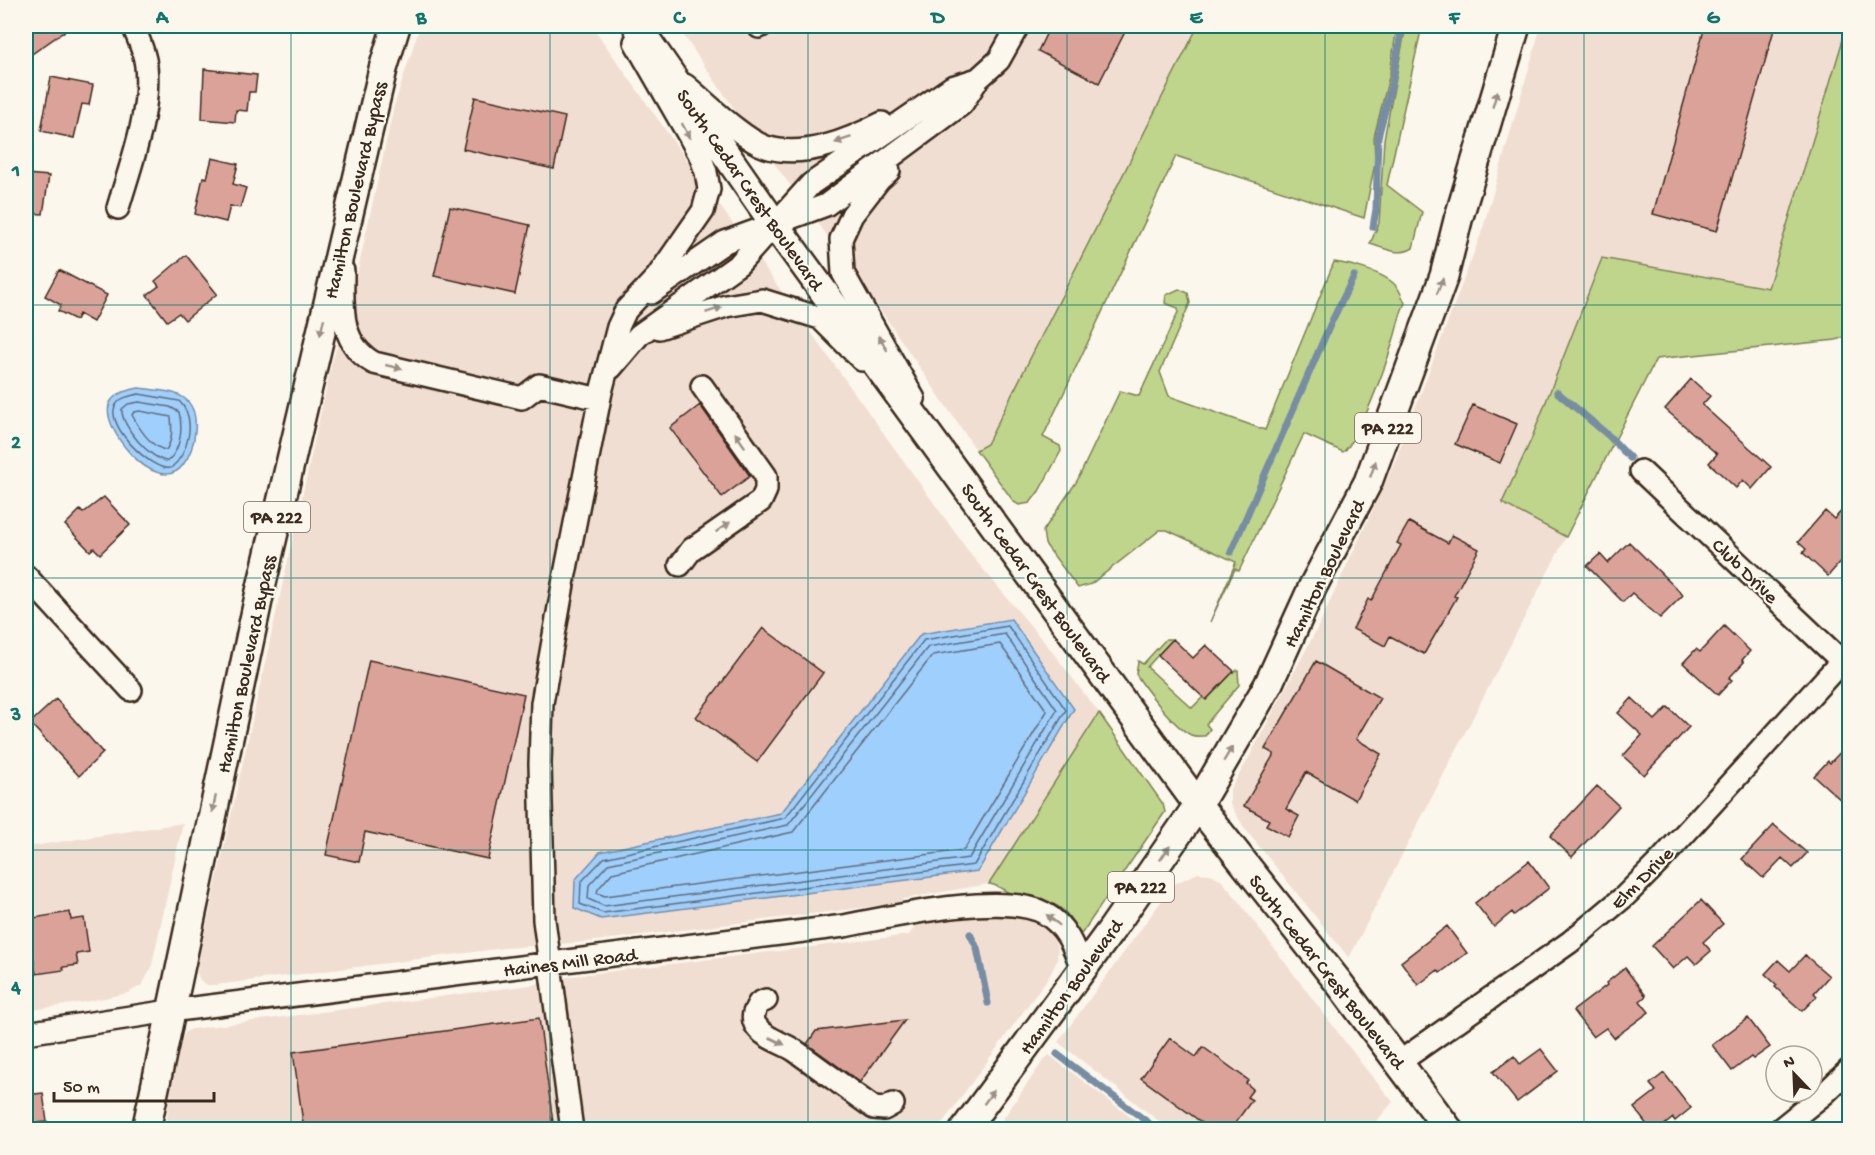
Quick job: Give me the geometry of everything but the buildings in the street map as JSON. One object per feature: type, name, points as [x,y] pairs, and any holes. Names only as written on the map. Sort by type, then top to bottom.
[{"type":"main road","name":"Hamilton Boulevard Bypass","points":[[146,1130],[259,596],[382,69],[396,26]]},
{"type":"main road","name":"South Cedar Crest Boulevard","points":[[637,26],[775,225],[1198,805],[1339,983],[1449,1130]]},
{"type":"main road","name":"Hamilton Boulevard","points":[[964,1130],[1198,805],[1268,685],[1314,586],[1368,482],[1444,276],[1458,220],[1516,26]]},
{"type":"street","points":[[118,208],[144,111],[146,65],[141,44],[133,26]]},
{"type":"street","points":[[572,1130],[544,921],[540,764],[542,702],[600,399],[618,327],[626,310],[657,277],[689,234],[704,211],[709,189],[706,172],[699,155],[625,26]]},
{"type":"street","points":[[626,310],[725,242],[826,205],[978,80],[999,60],[1018,26]]},
{"type":"street","points":[[667,69],[741,132],[765,147],[789,150],[810,149],[843,141],[957,95]]},
{"type":"street","points":[[953,468],[843,273],[841,239],[852,215],[879,180],[957,95]]},
{"type":"street","points":[[607,373],[639,335],[739,264],[775,225]]},
{"type":"street","points":[[344,231],[342,314],[349,337],[363,357],[374,363],[522,398],[539,385],[600,399]]},
{"type":"street","points":[[639,335],[726,306],[762,300],[820,318],[901,397]]},
{"type":"street","points":[[680,565],[692,549],[761,501],[766,490],[766,476],[702,386]]},
{"type":"street","name":"Club Drive","points":[[1641,471],[1847,661]]},
{"type":"street","points":[[26,576],[131,690]]},
{"type":"street","name":"Elm Drive","points":[[1398,1063],[1570,942],[1625,896],[1847,661]]},
{"type":"street","name":"Haines Mill Road","points":[[26,1033],[170,1011],[844,926],[970,905],[1004,905],[1031,908],[1044,913],[1059,924],[1071,940],[1082,969]]},
{"type":"street","points":[[766,1000],[759,1003],[753,1015],[754,1023],[769,1038],[793,1050],[874,1108],[884,1109],[893,1104]]},
{"type":"street","points":[[1779,1130],[1850,1069]]},
{"type":"shaded area","points":[[420,26],[592,26],[972,556],[1051,650],[1099,713],[989,884],[903,899],[900,903],[587,942],[505,948],[216,985],[207,985],[200,980],[197,973],[198,964],[332,362],[351,301],[394,106]]},
{"type":"shaded area","points":[[677,26],[1198,26],[987,444],[976,450],[860,280],[737,113]]},
{"type":"shaded area","points":[[1541,26],[1847,26],[1768,288],[1601,258],[1531,441],[1502,503],[1566,537],[1349,958],[1245,829],[1230,804],[1230,789],[1319,625],[1394,464],[1482,231]]},
{"type":"shaded area","points":[[183,823],[151,969],[142,985],[128,993],[26,1011],[26,847]]},
{"type":"shaded area","points":[[1198,873],[1211,874],[1220,879],[1233,894],[1393,1102],[1370,1129],[1169,1129],[1058,1042],[1174,884]]},
{"type":"shaded area","points":[[1007,914],[1048,927],[1054,936],[1058,950],[1057,961],[1050,975],[938,1129],[166,1130],[180,1046],[185,1032],[192,1029],[531,985],[572,976],[909,935],[915,926],[925,919]]},
{"type":"shaded area","points":[[1049,1055],[1146,1129],[996,1129]]},
{"type":"green space","points":[[1198,26],[1397,26],[1390,73],[1374,137],[1375,163],[1364,218],[1176,156],[1043,437],[1060,446],[1061,451],[1030,503],[1019,505],[1014,502],[976,450],[987,444]]},
{"type":"green space","points":[[1406,26],[1422,26],[1387,185],[1422,212],[1413,248],[1397,252],[1370,244],[1379,223],[1384,139]]},
{"type":"green space","points":[[1847,26],[1850,26],[1849,335],[1836,340],[1656,359],[1566,537],[1502,503],[1531,440],[1602,258],[1768,288]]},
{"type":"green space","points":[[1334,262],[1376,273],[1391,281],[1405,303],[1365,417],[1350,444],[1343,452],[1304,434],[1239,571],[1235,569],[1210,622],[1236,562],[1167,530],[1160,530],[1091,584],[1078,588],[1045,544],[1043,531],[1077,481],[1120,391],[1139,396],[1178,312],[1178,308],[1165,303],[1166,295],[1179,289],[1188,293],[1190,303],[1160,372],[1169,396],[1265,430]]},
{"type":"green space","points":[[1166,639],[1173,639],[1147,667],[1192,708],[1203,697],[1207,699],[1234,671],[1238,670],[1239,685],[1206,724],[1210,729],[1205,736],[1191,735],[1184,731],[1153,698],[1136,674],[1138,661],[1143,664]]},
{"type":"green space","points":[[1099,713],[1163,804],[1165,812],[1082,933],[1078,933],[1068,915],[1060,908],[1042,900],[1014,895],[989,884]]},
{"type":"water","points":[[139,388],[179,395],[190,404],[194,412],[195,431],[191,450],[183,465],[172,473],[159,473],[145,466],[131,454],[112,425],[108,412],[111,401],[120,393]]},
{"type":"water","points":[[1011,619],[1074,709],[978,871],[601,919],[574,908],[575,880],[600,852],[781,813],[921,634]]},
{"type":"waterway","points":[[1373,227],[1376,209],[1378,137],[1393,79],[1402,26]]},
{"type":"waterway","points":[[1231,552],[1330,325],[1354,276]]},
{"type":"waterway","points":[[1557,392],[1609,436],[1630,458]]},
{"type":"waterway","points":[[970,934],[977,948],[988,1003]]},
{"type":"waterway","points":[[1057,1054],[1158,1130]]}]
